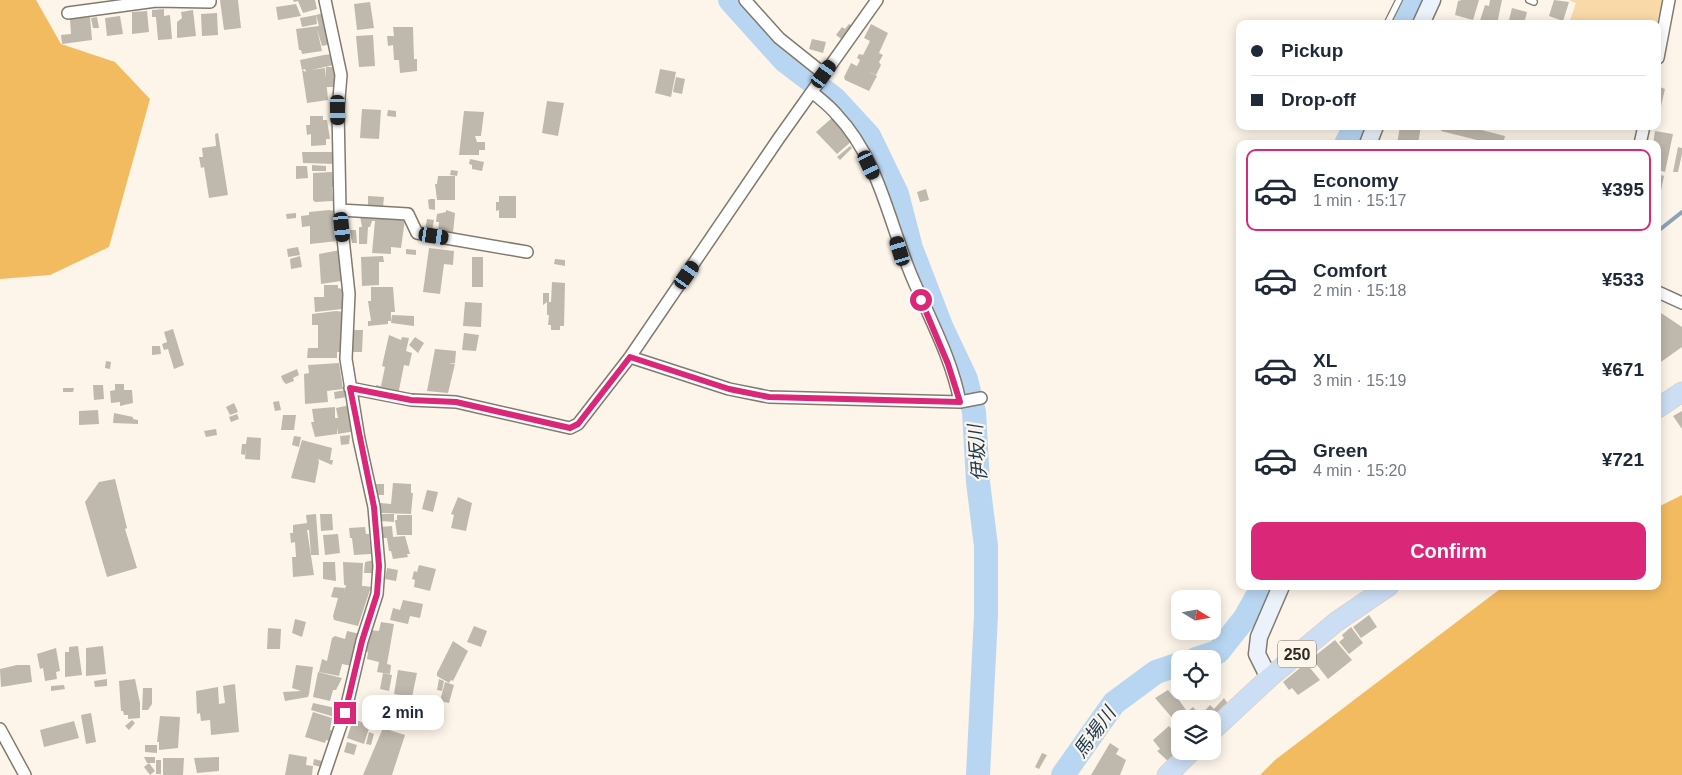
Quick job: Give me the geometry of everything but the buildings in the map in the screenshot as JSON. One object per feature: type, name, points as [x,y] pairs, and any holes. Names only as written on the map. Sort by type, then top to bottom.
[{"type":"highway","points":[[1661,406],[1682,392]]},
{"type":"highway","name":"250","points":[[1221,723],[1269,678],[1336,622],[1383,590]]},
{"type":"highway","points":[[1166,775],[1182,760]]},
{"type":"main road","points":[[1424,20],[1432,0]]},
{"type":"main road","points":[[1269,678],[1257,654],[1259,637],[1279,590]]},
{"type":"street","points":[[68,13],[156,0],[210,2],[210,0]]},
{"type":"street","points":[[324,775],[345,713],[362,641],[377,594],[379,566],[374,507],[346,359],[349,294],[340,210],[338,110],[341,74],[325,0]]},
{"type":"street","points":[[745,0],[818,83],[862,151],[882,193],[900,251],[962,402]]},
{"type":"street","points":[[350,388],[411,400],[456,402],[570,428],[578,424],[630,357],[877,0]]},
{"type":"street","points":[[1661,42],[1669,0]]},
{"type":"street","points":[[340,210],[408,214],[417,234],[527,252]]},
{"type":"street","points":[[1661,293],[1682,303]]},
{"type":"street","points":[[630,357],[729,389],[769,397],[962,402],[980,398]]},
{"type":"street","points":[[0,729],[25,775]]},
{"type":"lane","points":[[1389,20],[1399,0]]},
{"type":"shaded area","points":[[0,0],[36,0],[61,44],[115,62],[150,99],[109,247],[50,275],[0,279]]},
{"type":"shaded area","points":[[1569,0],[1662,0],[1658,20],[1570,20],[1576,3]]},
{"type":"shaded area","points":[[1682,495],[1682,775],[1260,775],[1275,760],[1499,590],[1661,590],[1661,506]]},
{"type":"waterway","name":"伊坂川","points":[[730,0],[785,61],[835,99],[869,136],[897,194],[911,248],[941,326],[966,379],[974,412],[978,482],[986,546],[986,615],[978,775]]},
{"type":"waterway","points":[[1405,20],[1413,0]]},
{"type":"waterway","points":[[1348,140],[1353,130]]},
{"type":"waterway","points":[[1661,229],[1682,212]]},
{"type":"waterway","name":"馬場川","points":[[1220,650],[1245,618],[1261,590]]},
{"type":"waterway","name":"馬場川","points":[[1063,775],[1114,703],[1156,672],[1171,667]]},
{"type":"route","points":[[345,713],[362,641],[377,594],[379,566],[374,507],[350,388],[411,400],[456,402],[570,428],[578,424],[630,357],[729,389],[769,397],[960,402],[948,364],[921,300]]}]
